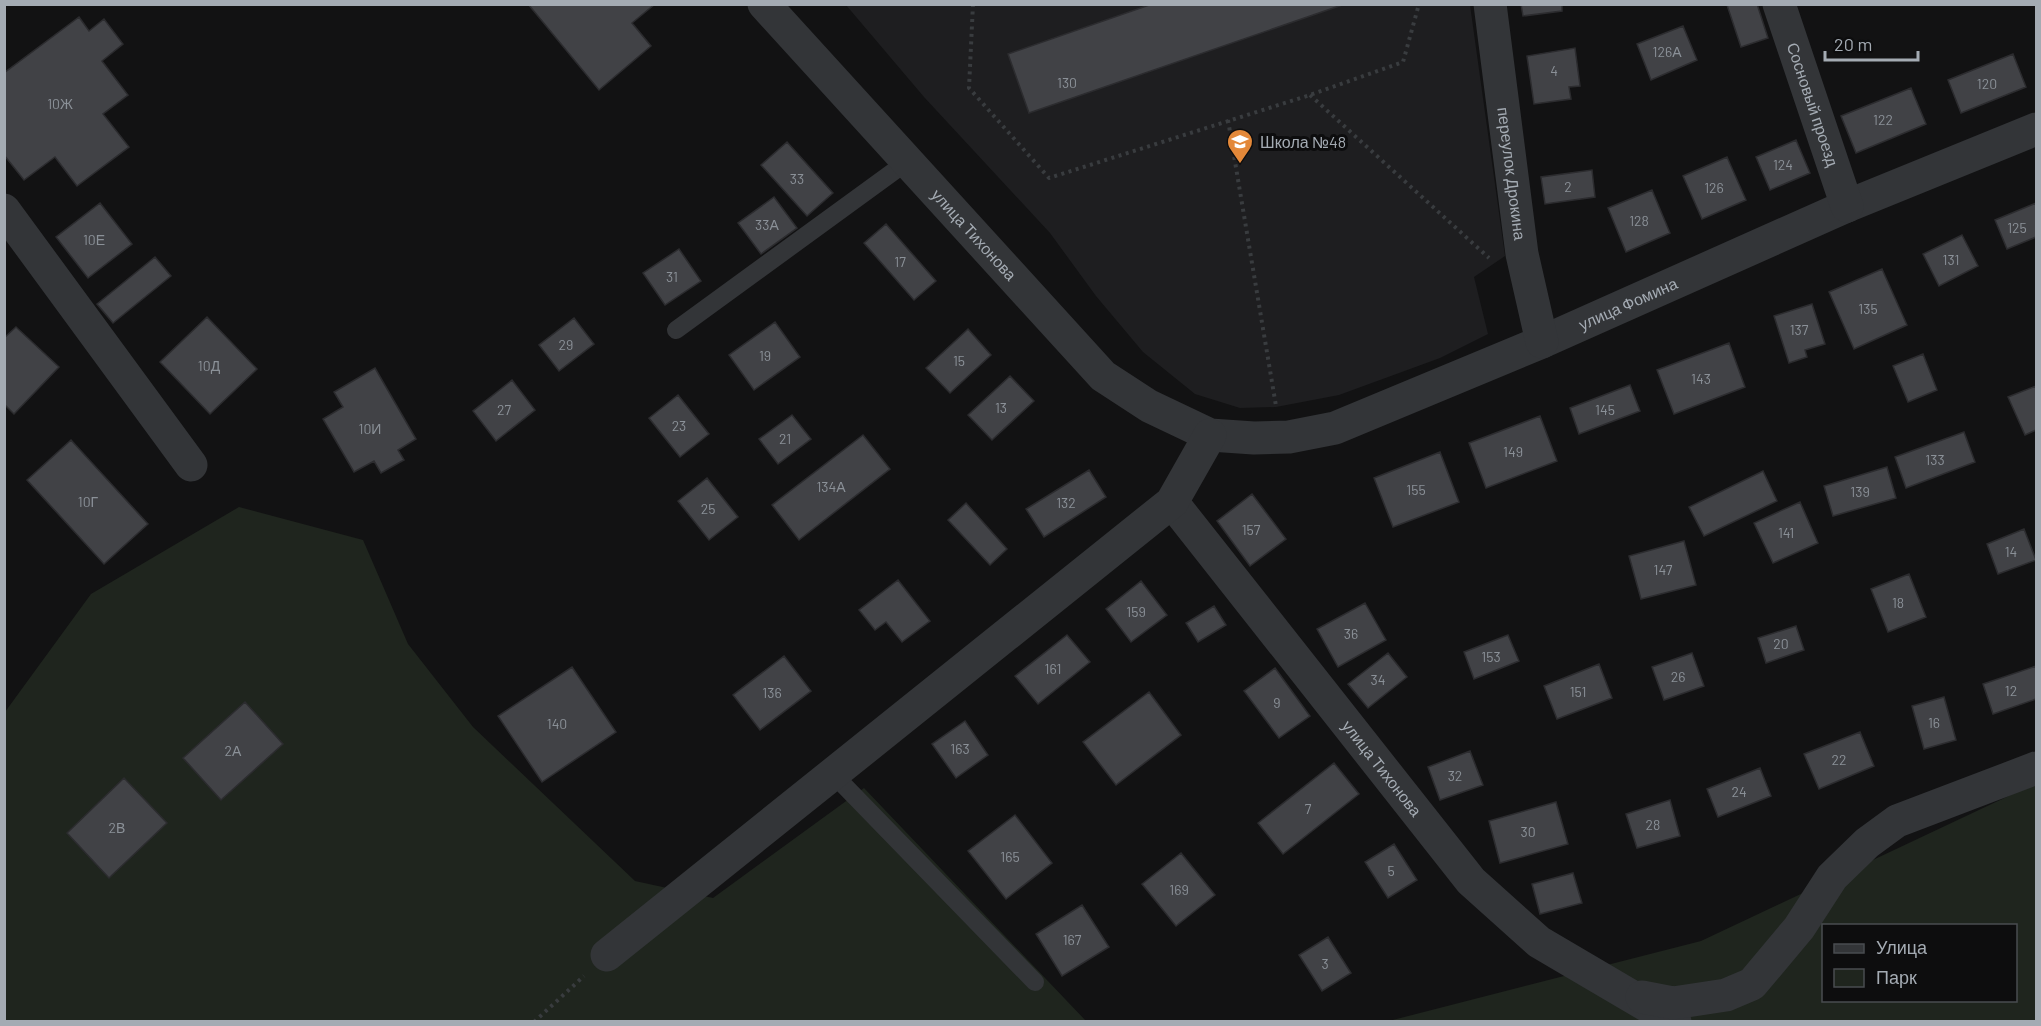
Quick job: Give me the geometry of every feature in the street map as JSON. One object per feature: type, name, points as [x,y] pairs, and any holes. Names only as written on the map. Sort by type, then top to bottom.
[{"type":"street","name":"улица Тихонова","points":[[764,4],[1103,376],[1149,406],[1210,435]]},
{"type":"street","name":"переулок Дрокина","points":[[1490,4],[1522,254],[1542,342]]},
{"type":"street","name":"Сосновый проезд","points":[[1779,4],[1847,206]]},
{"type":"street","name":"улица Фомина","points":[[1210,435],[1254,438],[1289,437],[1335,428],[1542,342],[1847,206],[2037,129]]},
{"type":"street","points":[[4,210],[191,465]]},
{"type":"street","points":[[607,955],[1172,502],[1210,435]]},
{"type":"street","name":"улица Тихонова","points":[[1172,502],[1472,881],[1539,942],[1675,1022]]},
{"type":"street","points":[[1629,994],[1673,1004],[1726,995],[1752,984],[1798,928],[1832,878],[1867,843],[1897,821],[2037,768]]},
{"type":"lane","points":[[676,330],[908,161]]},
{"type":"lane","points":[[833,774],[1035,982]]},
{"type":"path","points":[[973,4],[969,88],[1049,178],[1310,95],[1403,62],[1419,4]]},
{"type":"path","points":[[1310,95],[1494,262]]},
{"type":"path","points":[[1228,120],[1276,407]]},
{"type":"path","points":[[534,1022],[607,955]]},
{"type":"shaded area","name":"Школа №48","points":[[846,5],[1470,5],[1505,256],[1474,277],[1488,334],[1440,358],[1339,395],[1276,407],[1240,408],[1195,394],[1143,352],[1096,296],[1050,233],[924,97]]},
{"type":"green space","points":[[239,507],[363,540],[408,644],[473,727],[635,881],[713,898],[864,788],[1086,1021],[5,1022],[5,712],[91,594]]},
{"type":"green space","points":[[2036,783],[2036,1021],[1385,1022],[1701,941]]},
{"type":"building","points":[[528,4],[655,4],[632,23],[651,46],[599,90]]},
{"type":"building","points":[[1152,4],[1345,4],[1029,113],[1008,54]]},
{"type":"building","points":[[1521,4],[1562,4],[1562,11],[1523,16]]},
{"type":"building","points":[[1757,4],[1768,38],[1741,47],[1727,5]]},
{"type":"building","points":[[79,17],[89,31],[104,19],[123,44],[102,61],[128,95],[103,114],[129,147],[77,186],[55,157],[24,180],[4,155],[4,73]]},
{"type":"building","points":[[1683,26],[1697,60],[1651,80],[1637,44]]},
{"type":"building","points":[[1575,48],[1580,86],[1569,87],[1571,99],[1534,104],[1527,56]]},
{"type":"building","points":[[2013,54],[2026,87],[1961,113],[1948,80]]},
{"type":"building","points":[[1911,88],[1926,124],[1856,153],[1841,116]]},
{"type":"building","points":[[1796,140],[1810,173],[1770,190],[1756,157]]},
{"type":"building","points":[[787,142],[833,193],[807,216],[761,165]]},
{"type":"building","points":[[1727,157],[1746,200],[1702,219],[1683,176]]},
{"type":"building","points":[[1592,170],[1595,197],[1545,204],[1541,177]]},
{"type":"building","points":[[1652,190],[1670,233],[1626,252],[1608,208]]},
{"type":"building","points":[[774,197],[797,228],[761,254],[738,223]]},
{"type":"building","points":[[100,203],[132,244],[88,278],[56,237]]},
{"type":"building","points":[[2036,203],[2036,237],[2007,249],[1995,220]]},
{"type":"building","points":[[886,224],[936,281],[914,300],[864,243]]},
{"type":"building","points":[[1962,235],[1978,266],[1939,286],[1923,254]]},
{"type":"building","points":[[679,249],[701,281],[665,305],[643,273]]},
{"type":"building","points":[[155,257],[171,276],[113,323],[97,304]]},
{"type":"building","points":[[1882,269],[1907,325],[1854,349],[1829,292]]},
{"type":"building","points":[[1812,304],[1825,344],[1805,350],[1807,357],[1789,363],[1774,316]]},
{"type":"building","points":[[207,317],[257,369],[210,414],[160,362]]},
{"type":"building","points":[[574,318],[594,344],[559,371],[539,345]]},
{"type":"building","points":[[775,322],[800,357],[754,390],[729,355]]},
{"type":"building","points":[[16,327],[59,367],[14,414],[4,404],[4,338]]},
{"type":"building","points":[[968,329],[991,355],[950,393],[926,368]]},
{"type":"building","points":[[1729,343],[1745,387],[1674,414],[1657,370]]},
{"type":"building","points":[[1923,354],[1937,390],[1908,402],[1893,366]]},
{"type":"building","points":[[375,368],[416,439],[398,450],[404,460],[381,473],[374,461],[354,472],[323,419],[343,407],[334,392]]},
{"type":"building","points":[[1010,376],[1034,401],[992,440],[968,415]]},
{"type":"building","points":[[512,380],[535,410],[496,441],[473,411]]},
{"type":"building","points":[[1630,385],[1640,411],[1579,434],[1570,408]]},
{"type":"building","points":[[2036,386],[2036,430],[2025,435],[2008,397]]},
{"type":"building","points":[[678,395],[709,434],[680,457],[649,418]]},
{"type":"building","points":[[792,415],[811,439],[778,464],[759,439]]},
{"type":"building","points":[[1540,416],[1557,461],[1486,488],[1469,443]]},
{"type":"building","points":[[1964,432],[1975,462],[1906,488],[1895,457]]},
{"type":"building","points":[[863,435],[890,469],[799,540],[772,505]]},
{"type":"building","points":[[71,440],[148,524],[104,564],[27,480]]},
{"type":"building","points":[[1440,452],[1459,502],[1393,527],[1374,478]]},
{"type":"building","points":[[1887,467],[1896,498],[1833,516],[1824,486]]},
{"type":"building","points":[[1089,470],[1106,497],[1044,537],[1026,509]]},
{"type":"building","points":[[1763,471],[1777,501],[1704,536],[1689,507]]},
{"type":"building","points":[[707,478],[738,517],[709,540],[678,501]]},
{"type":"building","points":[[1252,494],[1286,539],[1250,566],[1217,521]]},
{"type":"building","points":[[1800,502],[1818,543],[1773,563],[1754,523]]},
{"type":"building","points":[[966,503],[1007,549],[990,565],[948,520]]},
{"type":"building","points":[[2024,529],[2036,560],[1998,574],[1987,544]]},
{"type":"building","points":[[1684,541],[1696,585],[1641,599],[1629,556]]},
{"type":"building","points":[[1909,574],[1926,617],[1888,632],[1871,589]]},
{"type":"building","points":[[898,580],[930,621],[902,642],[886,622],[875,630],[859,610]]},
{"type":"building","points":[[1141,581],[1167,615],[1131,642],[1106,609]]},
{"type":"building","points":[[1365,603],[1386,640],[1338,667],[1317,629]]},
{"type":"building","points":[[1214,606],[1226,625],[1198,642],[1186,623]]},
{"type":"building","points":[[1796,626],[1804,650],[1766,663],[1758,638]]},
{"type":"building","points":[[1067,635],[1090,662],[1038,704],[1015,676]]},
{"type":"building","points":[[1508,635],[1519,661],[1474,679],[1464,652]]},
{"type":"building","points":[[1388,653],[1407,677],[1368,708],[1348,684]]},
{"type":"building","points":[[1692,653],[1704,686],[1664,700],[1652,667]]},
{"type":"building","points":[[784,656],[811,691],[760,730],[733,695]]},
{"type":"building","points":[[1599,664],[1612,698],[1557,719],[1544,686]]},
{"type":"building","points":[[2036,666],[2036,699],[1993,714],[1983,684]]},
{"type":"building","points":[[572,667],[616,732],[542,782],[498,716]]},
{"type":"building","points":[[1275,668],[1310,716],[1279,738],[1244,691]]},
{"type":"building","points":[[1149,692],[1181,735],[1116,785],[1083,742]]},
{"type":"building","points":[[1944,697],[1956,740],[1924,749],[1912,706]]},
{"type":"building","points":[[245,702],[283,744],[221,800],[183,758]]},
{"type":"building","points":[[965,721],[988,755],[956,778],[932,744]]},
{"type":"building","points":[[1860,732],[1874,766],[1819,789],[1804,754]]},
{"type":"building","points":[[1470,751],[1483,785],[1440,800],[1428,767]]},
{"type":"building","points":[[1334,763],[1359,794],[1283,854],[1258,823]]},
{"type":"building","points":[[1760,768],[1771,796],[1718,817],[1707,789]]},
{"type":"building","points":[[124,778],[167,823],[109,878],[67,833]]},
{"type":"building","points":[[1670,800],[1680,836],[1637,848],[1626,814]]},
{"type":"building","points":[[1556,802],[1568,844],[1500,863],[1489,821]]},
{"type":"building","points":[[1015,815],[1052,863],[1006,899],[968,851]]},
{"type":"building","points":[[1394,844],[1417,880],[1388,898],[1365,862]]},
{"type":"building","points":[[1181,853],[1215,895],[1176,926],[1142,884]]},
{"type":"building","points":[[1573,873],[1582,903],[1540,914],[1532,884]]},
{"type":"building","points":[[1082,905],[1109,947],[1062,976],[1036,934]]},
{"type":"building","points":[[1328,937],[1351,973],[1322,991],[1299,955]]},
{"type":"place","name":"Школа №48","points":[[1240,165]]}]
